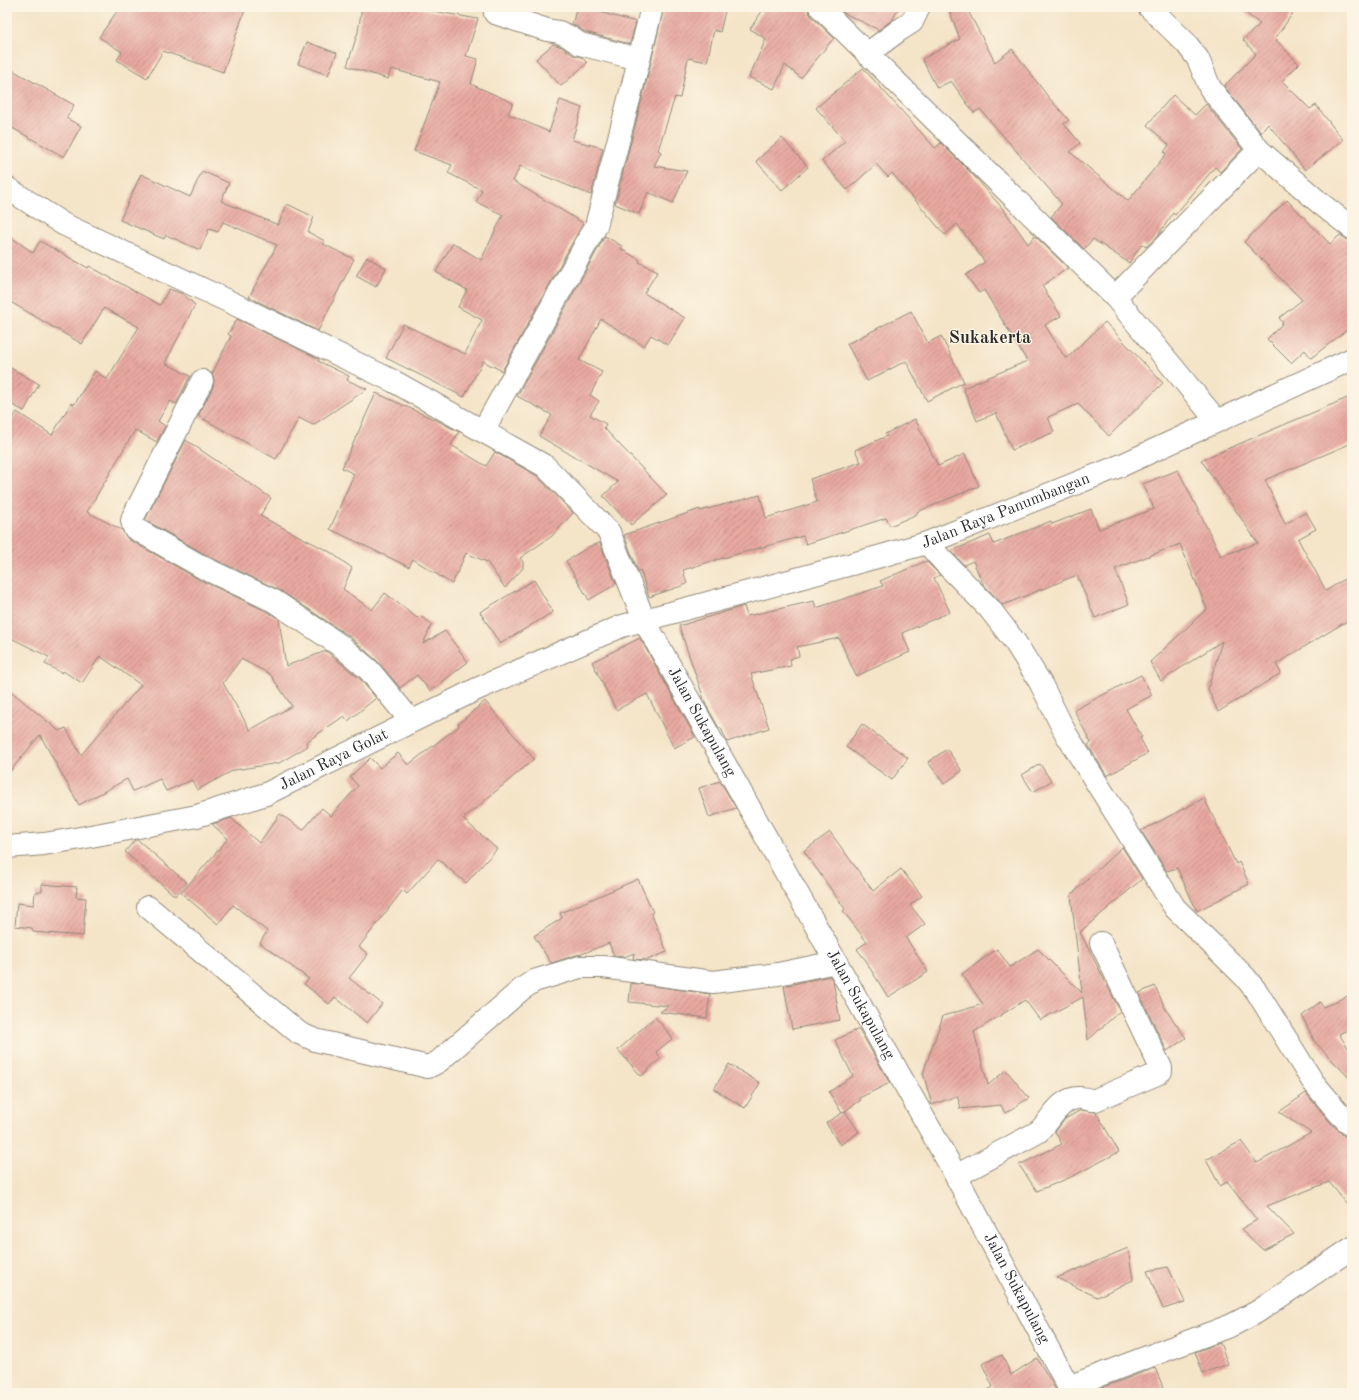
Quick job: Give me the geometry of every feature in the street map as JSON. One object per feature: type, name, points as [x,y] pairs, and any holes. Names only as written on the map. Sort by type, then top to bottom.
[{"type":"street","points":[[483,431],[596,226],[652,7]]},
{"type":"street","points":[[820,7],[1115,297],[1217,421]]},
{"type":"street","points":[[867,54],[912,22],[919,7]]},
{"type":"street","points":[[1149,7],[1186,43],[1198,59],[1210,88],[1259,150],[1321,204],[1352,228]]},
{"type":"street","points":[[495,13],[547,30],[559,32],[580,44],[638,59]]},
{"type":"street","points":[[1115,297],[1259,150]]},
{"type":"street","name":"Jalan Sukapulang","points":[[7,188],[63,224],[230,302],[393,381],[545,466],[610,532],[644,620],[956,1176],[1070,1390]]},
{"type":"street","name":"Jalan Raya Panumbangan","points":[[644,620],[927,543],[1122,465],[1352,359]]},
{"type":"street","points":[[202,381],[133,517],[132,521],[134,528],[204,568],[274,601],[341,646],[369,670],[411,721]]},
{"type":"street","points":[[927,543],[989,608],[1015,642],[1040,682],[1066,734],[1175,908],[1245,977],[1257,992],[1313,1082],[1352,1126]]},
{"type":"street","name":"Jalan Raya Golat","points":[[7,847],[75,840],[197,816],[266,794],[485,685],[622,626],[644,620]]},
{"type":"street","points":[[148,908],[299,1033],[315,1040],[428,1068],[438,1062],[522,989],[534,981],[580,967],[604,967],[713,982],[778,974],[836,962]]},
{"type":"street","points":[[956,1176],[1038,1132],[1043,1128],[1056,1110],[1068,1101],[1078,1098],[1094,1100],[1161,1071],[1101,943]]},
{"type":"street","points":[[1070,1390],[1238,1322],[1258,1312],[1352,1248]]},
{"type":"building","points":[[120,7],[246,7],[223,72],[163,51],[147,78],[117,60],[122,52],[99,37]]},
{"type":"building","points":[[362,7],[410,7],[478,19],[466,56],[478,59],[471,84],[513,103],[508,114],[549,132],[560,100],[582,108],[572,140],[603,148],[591,195],[520,166],[513,181],[583,223],[502,371],[483,361],[464,397],[386,358],[403,324],[465,354],[482,320],[458,307],[467,290],[436,272],[453,243],[481,260],[503,215],[476,202],[482,190],[448,173],[452,165],[414,151],[440,82],[391,69],[388,79],[347,66],[358,32]]},
{"type":"building","points":[[577,7],[601,7],[599,12],[636,22],[630,44],[585,32],[572,24]]},
{"type":"building","points":[[664,7],[726,7],[720,32],[714,30],[707,62],[688,58],[680,98],[675,97],[658,150],[661,152],[654,166],[687,171],[673,203],[648,192],[639,214],[615,204]]},
{"type":"building","points":[[765,7],[803,7],[808,10],[811,16],[834,38],[801,78],[785,65],[774,89],[749,77],[766,39],[750,29]]},
{"type":"building","points":[[838,7],[899,7],[893,19],[879,30],[844,13]]},
{"type":"building","points":[[948,7],[966,7],[995,62],[1012,49],[1049,98],[1069,120],[1064,124],[1080,143],[1070,152],[1128,201],[1166,154],[1164,152],[1169,145],[1147,125],[1173,95],[1195,115],[1206,104],[1242,149],[1220,172],[1215,167],[1175,215],[1173,213],[1157,237],[1146,247],[1142,244],[1129,263],[1093,239],[1084,249],[1051,217],[1062,204],[980,109],[974,113],[951,81],[937,88],[922,59],[960,39]]},
{"type":"building","points":[[1238,7],[1297,7],[1275,39],[1299,64],[1282,81],[1310,109],[1316,105],[1343,140],[1305,170],[1268,124],[1261,133],[1224,86],[1256,54],[1243,40],[1260,24]]},
{"type":"building","points":[[307,42],[337,53],[328,75],[298,64]]},
{"type":"building","points":[[553,44],[562,47],[573,55],[582,57],[587,63],[561,86],[536,59]]},
{"type":"building","points":[[7,67],[74,105],[66,118],[81,126],[64,157],[7,125]]},
{"type":"building","points":[[863,68],[935,148],[941,143],[975,177],[1004,210],[1028,244],[1035,236],[1068,268],[1042,286],[1061,316],[1045,325],[1066,359],[1105,322],[1163,383],[1109,436],[1078,404],[1048,417],[1054,432],[1012,450],[996,413],[977,421],[963,388],[1027,361],[984,290],[979,293],[966,275],[985,262],[957,224],[945,235],[892,173],[888,177],[876,164],[847,190],[822,161],[845,141],[816,108]]},
{"type":"building","points":[[782,138],[808,167],[782,190],[756,161]]},
{"type":"building","points":[[202,171],[229,183],[221,201],[278,225],[287,204],[314,217],[308,232],[325,241],[323,244],[354,259],[318,331],[249,297],[277,245],[223,222],[218,232],[209,229],[200,250],[166,235],[164,239],[120,220],[141,174],[190,197]]},
{"type":"building","points":[[1287,200],[1330,244],[1340,235],[1352,243],[1352,326],[1311,358],[1305,350],[1291,363],[1267,339],[1283,323],[1279,318],[1302,300],[1244,242]]},
{"type":"building","points":[[7,234],[33,253],[40,241],[88,268],[89,266],[160,305],[169,289],[183,294],[195,305],[165,363],[190,376],[176,404],[170,401],[158,421],[165,426],[157,442],[135,430],[87,512],[122,530],[128,539],[198,579],[268,612],[279,619],[286,666],[326,651],[360,679],[376,698],[348,721],[344,716],[306,742],[308,746],[279,763],[234,770],[197,790],[192,780],[166,791],[160,779],[133,791],[127,779],[79,805],[40,735],[7,775],[7,688],[59,731],[66,728],[81,755],[141,685],[100,656],[82,683],[63,671],[62,673],[45,664],[49,657],[7,636],[7,427],[17,412],[52,435],[71,403],[74,405],[95,371],[107,379],[139,327],[104,308],[82,344],[7,300]],"holes":[[[241,659],[270,674],[292,706],[250,730],[223,683]]]},
{"type":"building","points":[[605,236],[622,246],[621,249],[640,260],[639,262],[658,271],[644,293],[685,318],[668,345],[651,335],[644,346],[601,319],[579,360],[602,372],[590,395],[599,401],[590,415],[606,424],[604,428],[667,495],[631,525],[603,496],[618,482],[539,436],[552,415],[517,396]]},
{"type":"building","points":[[367,257],[386,268],[376,287],[356,276]]},
{"type":"building","points":[[911,311],[928,343],[941,336],[964,382],[927,401],[906,361],[867,381],[847,344]]},
{"type":"building","points":[[237,319],[319,359],[318,361],[349,376],[347,380],[367,389],[313,425],[299,418],[276,459],[198,416],[213,387],[214,380],[212,374],[231,336],[228,334]]},
{"type":"building","points":[[7,366],[39,384],[24,411],[7,402]]},
{"type":"building","points":[[376,393],[459,432],[451,445],[486,466],[495,452],[537,476],[573,513],[552,536],[520,558],[523,562],[523,568],[505,588],[487,562],[466,553],[452,584],[413,559],[409,567],[330,529],[354,474],[342,468]]},
{"type":"building","points":[[1352,396],[1352,443],[1265,480],[1285,524],[1306,512],[1316,529],[1298,539],[1326,591],[1352,574],[1352,618],[1276,664],[1281,673],[1218,712],[1208,689],[1222,641],[1161,681],[1150,662],[1207,609],[1180,544],[1115,569],[1129,604],[1095,618],[1077,575],[1003,605],[983,584],[973,561],[964,565],[951,551],[990,535],[994,544],[1051,521],[1052,524],[1091,509],[1099,529],[1154,509],[1143,484],[1178,470],[1221,556],[1258,543],[1201,460]]},
{"type":"building","points":[[915,419],[938,466],[965,454],[979,486],[917,512],[917,514],[890,526],[886,518],[806,544],[803,536],[683,570],[687,584],[649,597],[640,570],[638,571],[624,535],[700,509],[700,511],[760,495],[766,518],[817,502],[810,479],[861,462],[855,450],[887,436],[885,434]]},
{"type":"building","points":[[186,440],[271,498],[260,516],[330,552],[352,568],[343,589],[372,610],[385,593],[417,618],[420,616],[432,624],[423,644],[445,631],[468,662],[430,691],[417,675],[400,688],[377,661],[349,636],[281,591],[210,557],[145,520]]},
{"type":"building","points":[[600,543],[616,584],[589,600],[566,561],[590,546]]},
{"type":"building","points":[[926,561],[940,575],[934,578],[950,612],[902,633],[910,652],[856,676],[839,638],[797,647],[799,656],[790,659],[791,666],[751,674],[769,728],[727,742],[721,728],[719,728],[706,705],[679,626],[744,606],[747,616],[814,601],[816,608],[883,586],[880,581]]},
{"type":"building","points":[[534,580],[553,612],[500,644],[480,612]]},
{"type":"building","points":[[640,638],[695,737],[674,748],[647,694],[616,710],[592,662]]},
{"type":"building","points":[[1141,675],[1152,695],[1126,709],[1142,737],[1140,738],[1148,753],[1107,776],[1088,745],[1091,743],[1074,710]]},
{"type":"building","points":[[485,701],[534,759],[463,819],[497,849],[466,883],[438,859],[407,894],[403,890],[359,947],[368,954],[349,978],[382,1004],[367,1023],[335,997],[329,1004],[304,984],[309,979],[260,943],[267,931],[233,905],[218,924],[181,893],[228,839],[212,824],[231,818],[259,843],[280,814],[303,830],[322,808],[331,816],[358,786],[350,777],[370,758],[380,768],[398,753],[408,765],[459,726],[458,724]]},
{"type":"building","points":[[862,724],[908,758],[892,780],[846,747]]},
{"type":"building","points":[[947,749],[962,771],[944,784],[928,762]]},
{"type":"building","points":[[1040,764],[1051,781],[1033,792],[1022,775]]},
{"type":"building","points":[[720,781],[736,808],[709,817],[699,788]]},
{"type":"building","points":[[1204,798],[1236,864],[1239,862],[1249,884],[1197,911],[1177,868],[1167,871],[1141,831]]},
{"type":"building","points":[[830,832],[873,891],[901,869],[922,896],[910,905],[925,924],[906,938],[928,972],[888,997],[867,962],[857,949],[867,942],[843,911],[845,909],[804,851]]},
{"type":"building","points":[[135,840],[138,840],[187,883],[175,896],[125,852]]},
{"type":"building","points":[[1122,847],[1142,879],[1080,932],[1120,1011],[1088,1040],[1083,997],[1040,1020],[1025,1000],[974,1032],[988,1085],[1006,1070],[1029,1098],[1005,1113],[1001,1105],[959,1109],[961,1107],[957,1096],[932,1105],[923,1073],[943,1016],[983,1004],[962,974],[997,949],[1010,967],[1038,949],[1082,993],[1071,895]]},
{"type":"building","points":[[638,879],[653,912],[651,913],[667,952],[647,960],[633,959],[634,953],[624,957],[614,956],[609,943],[582,954],[551,963],[534,936],[562,918],[560,913]]},
{"type":"building","points":[[42,884],[77,887],[76,897],[86,898],[83,936],[33,932],[32,928],[15,926],[17,903],[34,905],[35,892],[42,892]]},
{"type":"building","points":[[830,976],[833,981],[840,1020],[792,1029],[784,986]]},
{"type":"building","points":[[631,983],[710,994],[707,1018],[660,1012],[668,1006],[629,1002]]},
{"type":"building","points":[[1155,986],[1166,1010],[1186,1038],[1167,1051],[1139,993]]},
{"type":"building","points":[[1352,994],[1352,1028],[1339,1034],[1352,1054],[1352,1081],[1315,1042],[1302,1016],[1320,1002],[1323,1007]]},
{"type":"building","points":[[655,1017],[673,1038],[656,1052],[661,1058],[641,1076],[618,1050]]},
{"type":"building","points":[[859,1029],[890,1083],[859,1098],[861,1100],[842,1113],[829,1092],[853,1076],[835,1040]]},
{"type":"building","points":[[729,1064],[760,1083],[745,1108],[714,1089]]},
{"type":"building","points":[[1306,1093],[1329,1121],[1343,1135],[1348,1138],[1352,1138],[1352,1210],[1329,1182],[1267,1206],[1294,1234],[1263,1250],[1241,1229],[1257,1220],[1227,1182],[1220,1186],[1206,1160],[1241,1141],[1257,1163],[1311,1133],[1279,1112]]},
{"type":"building","points":[[1081,1110],[1096,1112],[1119,1152],[1069,1178],[1037,1191],[1019,1165],[1062,1144],[1055,1132],[1065,1119]]},
{"type":"building","points":[[845,1111],[859,1132],[840,1145],[826,1123]]},
{"type":"building","points":[[1128,1248],[1133,1280],[1097,1297],[1057,1278]]},
{"type":"building","points":[[1168,1267],[1185,1302],[1163,1309],[1147,1271]]},
{"type":"building","points":[[1220,1343],[1228,1364],[1203,1373],[1195,1352]]},
{"type":"building","points":[[1002,1355],[1011,1375],[1037,1358],[1056,1390],[1043,1393],[983,1393],[993,1387],[982,1364]]},
{"type":"building","points":[[1155,1368],[1163,1387],[1149,1393],[1087,1393]]},
{"type":"district","name":"Sukakerta","points":[[990,338]]}]
